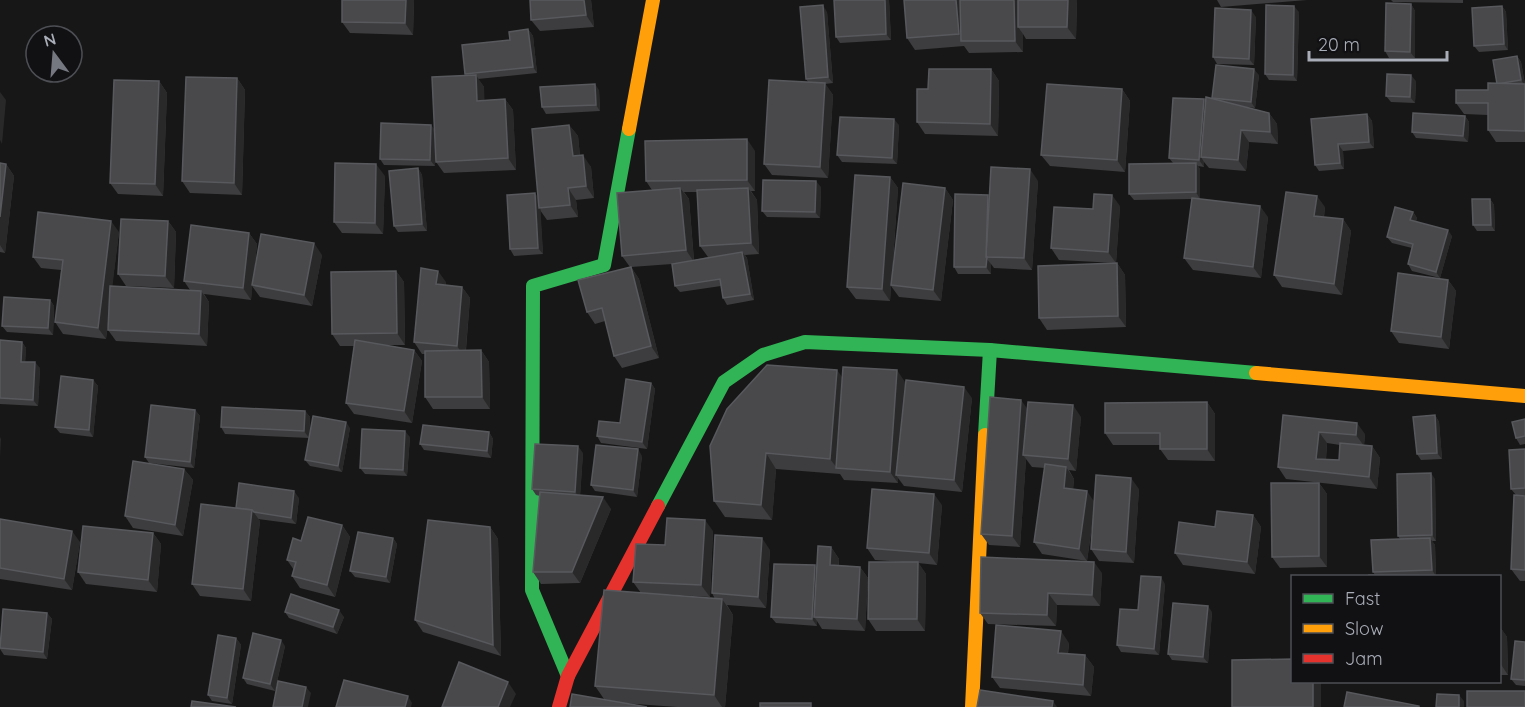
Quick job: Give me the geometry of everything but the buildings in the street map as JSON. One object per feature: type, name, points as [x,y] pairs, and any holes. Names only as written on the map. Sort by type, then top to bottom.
[{"type":"main road","points":[[568,676],[532,590],[533,286],[604,265],[653,0]]},
{"type":"main road","points":[[559,707],[568,676],[724,382],[763,355],[805,342],[990,350],[1525,396]]},
{"type":"main road","points":[[972,707],[974,627],[990,350]]},
{"type":"traffic: fast","points":[[568,676],[532,590],[533,286],[604,265],[629,129]]},
{"type":"traffic: fast","points":[[658,506],[724,382],[763,355],[805,342],[990,350],[1256,373]]},
{"type":"traffic: fast","points":[[985,435],[990,350]]},
{"type":"traffic: slow","points":[[629,129],[653,0]]},
{"type":"traffic: slow","points":[[1256,373],[1525,396]]},
{"type":"traffic: slow","points":[[972,707],[985,435]]},
{"type":"traffic: jam","points":[[559,707],[568,676],[658,506]]}]
